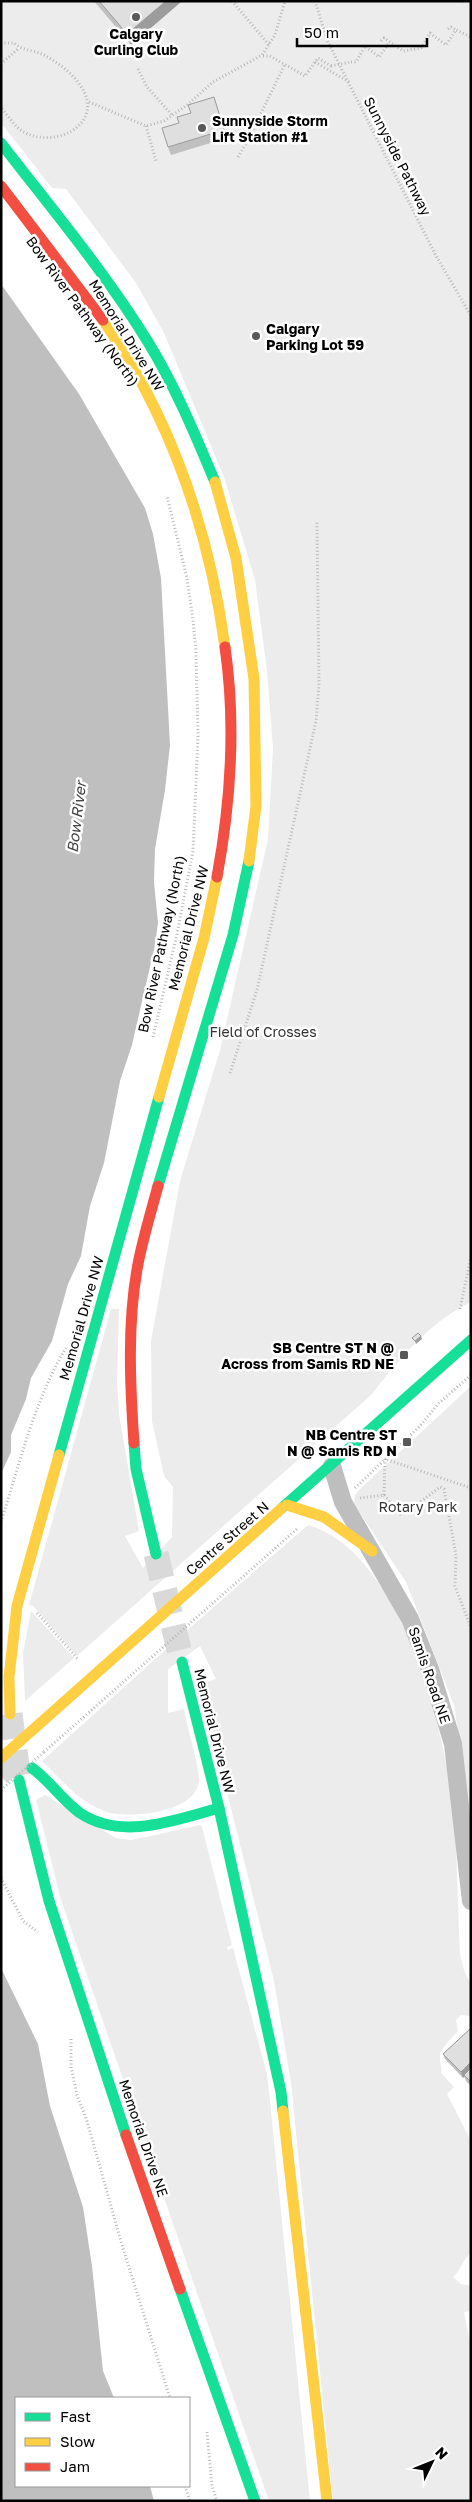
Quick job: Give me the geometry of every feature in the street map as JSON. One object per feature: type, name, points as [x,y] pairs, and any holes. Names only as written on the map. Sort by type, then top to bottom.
[{"type":"main road","name":"Memorial Drive NW","points":[[1,143],[123,303],[148,343],[189,419],[218,488],[236,558],[254,679],[256,806],[249,862],[234,935],[164,1162],[138,1265],[131,1338],[131,1399],[136,1469],[156,1554]]},
{"type":"main road","name":"Memorial Drive NW","points":[[1,186],[81,288],[111,332],[148,392],[173,448],[192,499],[224,626],[229,678],[231,749],[218,874],[204,938],[17,1606],[9,1677],[10,1714]]},
{"type":"main road","name":"Centre Street N","points":[[1,1758],[332,1466],[471,1340]]},
{"type":"main road","points":[[287,1505],[324,1517],[372,1551]]},
{"type":"main road","name":"Memorial Drive NW","points":[[182,1662],[219,1808]]},
{"type":"main road","points":[[32,1768],[82,1814],[105,1824],[129,1827],[148,1826],[219,1808],[281,2092],[327,2501]]},
{"type":"main road","name":"Memorial Drive NE","points":[[20,1780],[49,1901],[118,2112],[255,2501]]},
{"type":"street","name":"Samis Road NE","points":[[332,1466],[343,1502],[410,1618],[430,1669],[453,1744],[471,1901]]},
{"type":"path","points":[[232,1],[270,46]]},
{"type":"path","points":[[89,102],[146,126],[173,116],[213,82],[262,56],[270,46],[280,24],[285,1]]},
{"type":"path","name":"Sunnyside Pathway","points":[[315,1],[327,40],[435,254],[471,316]]},
{"type":"path","points":[[448,29],[451,27],[471,37]]},
{"type":"path","points":[[381,41],[384,38],[403,51],[421,48],[430,33],[446,45],[456,30]]},
{"type":"path","points":[[1,43],[14,43],[19,48],[44,55],[70,73],[81,86],[89,102],[87,116],[76,128],[66,135],[52,137],[35,136],[19,128],[1,107]]},
{"type":"path","points":[[262,56],[270,56],[305,76],[318,58],[331,66],[356,62],[365,46],[380,57],[389,43]]},
{"type":"path","points":[[1,64],[19,48]]},
{"type":"path","points":[[315,62],[349,82]]},
{"type":"path","points":[[238,157],[286,64]]},
{"type":"path","points":[[138,69],[147,87],[173,116]]},
{"type":"path","points":[[146,126],[156,161]]},
{"type":"path","name":"Bow River Pathway (North)","points":[[151,1043],[178,934],[192,851],[198,736],[193,620],[187,578],[166,495]]},
{"type":"path","points":[[230,1073],[257,990],[316,721],[319,685],[317,521]]},
{"type":"path","points":[[460,1308],[471,1257]]},
{"type":"path","points":[[1,1522],[41,1401],[54,1369],[68,1345]]},
{"type":"path","points":[[352,1492],[420,1426],[439,1403],[471,1375]]},
{"type":"path","points":[[385,1459],[471,1488]]},
{"type":"path","points":[[385,1459],[384,1495],[400,1514],[440,1487],[444,1489],[456,1555],[455,1586],[471,1628]]},
{"type":"path","points":[[354,1499],[384,1495]]},
{"type":"path","points":[[1,1790],[302,1524]]},
{"type":"path","points":[[35,1611],[78,1659]]},
{"type":"path","points":[[1,1878],[23,1921],[39,1933]]},
{"type":"path","points":[[71,2031],[71,2068],[77,2094],[87,2121],[122,2245],[170,2397]]},
{"type":"path","points":[[185,2487],[190,2501]]},
{"type":"green space","name":"Field of Crosses","points":[[1,1],[471,1],[471,1302],[456,1310],[428,1331],[404,1355],[371,1395],[77,1656],[33,1606],[29,1605],[111,1309],[119,1309],[117,1383],[119,1414],[139,1531],[125,1536],[143,1568],[172,1537],[173,1487],[164,1476],[152,1421],[151,1341],[180,1181],[220,1050],[268,839],[273,748],[267,671],[255,580],[224,477],[164,333],[136,283],[66,189],[52,188],[1,123]]},
{"type":"green space","name":"Rotary Park","points":[[471,1386],[471,1815],[454,1705],[406,1582],[354,1504],[355,1495],[361,1488]]},
{"type":"green space","points":[[308,1525],[339,1540],[366,1566],[389,1599],[408,1637],[424,1678],[436,1719],[451,1791],[456,1852],[460,1954],[464,1970],[471,1985],[471,2016],[461,2015],[456,2020],[458,2031],[444,2047],[440,2059],[441,2073],[454,2087],[447,2094],[471,2141],[471,2253],[453,2277],[461,2284],[471,2286],[471,2311],[464,2312],[471,2348],[471,2501],[333,2501],[291,2083],[274,1981],[200,1684],[216,1679],[200,1646],[168,1669],[168,1713],[184,1709],[198,1773],[199,1780],[196,1791],[187,1800],[175,1807],[160,1811],[144,1814],[115,1814],[86,1802],[42,1761]]},
{"type":"green space","points":[[31,1611],[74,1658],[25,1701],[23,1653]]},
{"type":"green space","points":[[45,1795],[116,1838],[131,1840],[200,1825],[202,1827],[232,1945],[227,1947],[228,1950],[233,1948],[267,2074],[310,2501],[269,2501],[61,1900],[36,1800]]},
{"type":"water","name":"Bow River","points":[[1,284],[79,394],[145,508],[153,534],[161,578],[170,745],[155,849],[154,882],[158,923],[155,945],[132,1045],[120,1081],[104,1163],[90,1206],[81,1256],[68,1284],[52,1341],[31,1378],[26,1399],[11,1435],[11,1452],[1,1474]]},
{"type":"water","points":[[1,1968],[38,2044],[50,2106],[83,2207],[92,2266],[103,2371],[114,2397],[15,2397],[15,2487],[150,2487],[154,2501],[1,2501]]},
{"type":"building","points":[[99,1],[166,1],[127,34]]},
{"type":"building","name":"Sunnyside Storm Lift Station #1","points":[[214,97],[224,130],[168,147],[162,128],[179,123],[177,117],[191,113],[188,105]]},
{"type":"building","points":[[418,1333],[421,1336],[415,1341],[412,1338]]},
{"type":"building","points":[[471,2028],[471,2062],[461,2072],[443,2054]]},
{"type":"building","points":[[471,2068],[471,2082],[464,2075]]},
{"type":"tunnel","points":[[156,1554],[182,1662]]},
{"type":"tunnel","points":[[10,1714],[19,1780]]},
{"type":"tunnel","points":[[1,1776],[16,1764]]},
{"type":"traffic: fast","points":[[1,143],[96,265],[148,342],[176,393],[215,482]]},
{"type":"traffic: fast","points":[[158,1186],[233,935],[249,861]]},
{"type":"traffic: fast","points":[[59,1455],[159,1097]]},
{"type":"traffic: fast","points":[[282,1508],[471,1340]]},
{"type":"traffic: fast","points":[[134,1443],[136,1469],[156,1554]]},
{"type":"traffic: fast","points":[[182,1662],[219,1808],[281,2092],[283,2111]]},
{"type":"traffic: fast","points":[[32,1768],[80,1813],[96,1821],[113,1826],[131,1827],[167,1822],[219,1808]]},
{"type":"traffic: fast","points":[[19,1780],[49,1901],[126,2135]]},
{"type":"traffic: fast","points":[[180,2289],[255,2501]]},
{"type":"traffic: slow","points":[[103,320],[127,357],[148,396],[184,476],[209,560],[225,647]]},
{"type":"traffic: slow","points":[[215,482],[236,558],[254,679],[256,806],[249,861]]},
{"type":"traffic: slow","points":[[159,1097],[204,938],[217,877]]},
{"type":"traffic: slow","points":[[10,1714],[9,1677],[17,1606],[59,1455]]},
{"type":"traffic: slow","points":[[287,1505],[324,1517],[372,1551]]},
{"type":"traffic: slow","points":[[36,1727],[282,1508]]},
{"type":"traffic: slow","points":[[1,1758],[36,1727]]},
{"type":"traffic: slow","points":[[283,2111],[327,2501]]},
{"type":"traffic: jam","points":[[1,186],[103,320]]},
{"type":"traffic: jam","points":[[217,877],[229,791],[231,733],[225,647]]},
{"type":"traffic: jam","points":[[134,1443],[131,1376],[132,1308],[140,1254],[158,1186]]},
{"type":"traffic: jam","points":[[126,2135],[180,2289]]},
{"type":"place","name":"Calgary Curling Club","points":[[136,17]]},
{"type":"place","name":"Sunnyside Storm Lift Station #1","points":[[202,128]]},
{"type":"place","name":"Calgary Parking Lot 59","points":[[256,336]]},
{"type":"place","name":"SB Centre ST N @ Across from Samis RD NE","points":[[404,1355]]},
{"type":"place","name":"NB Centre ST N @ Samis RD N","points":[[407,1442]]}]
